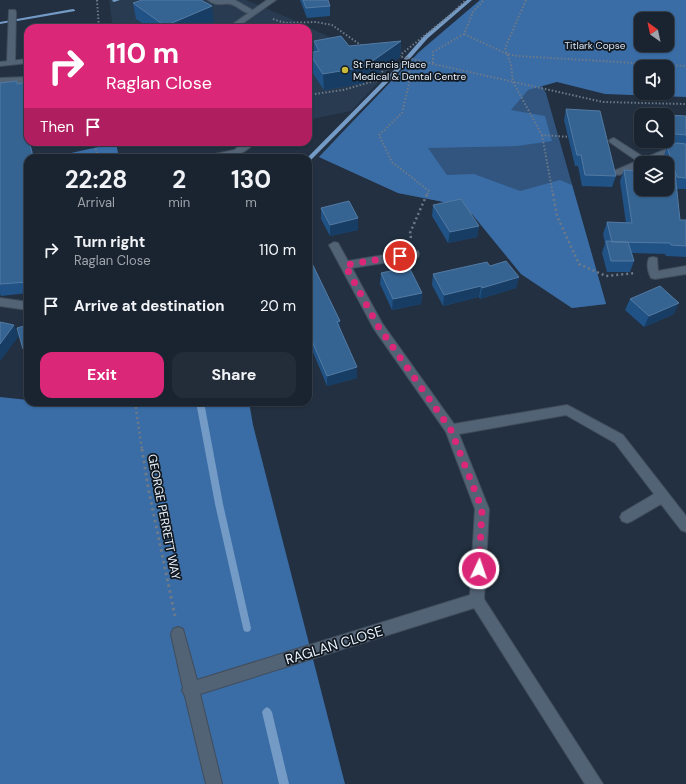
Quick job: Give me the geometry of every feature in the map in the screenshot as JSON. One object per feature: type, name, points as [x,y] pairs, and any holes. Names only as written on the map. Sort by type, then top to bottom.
[{"type":"street","points":[[212,0],[219,3],[232,2],[245,10],[252,12]]},
{"type":"street","points":[[236,24],[272,0]]},
{"type":"street","points":[[11,62],[13,25],[12,14]]},
{"type":"street","points":[[0,64],[24,61]]},
{"type":"street","points":[[0,81],[24,80]]},
{"type":"street","points":[[614,141],[636,156]]},
{"type":"street","points":[[230,154],[247,146]]},
{"type":"street","points":[[656,156],[671,150],[686,151]]},
{"type":"street","points":[[619,172],[634,165]]},
{"type":"street","points":[[334,244],[378,326],[451,430],[482,509],[477,600],[595,784]]},
{"type":"street","points":[[345,265],[414,254]]},
{"type":"street","points":[[658,287],[654,269],[686,270]]},
{"type":"street","points":[[0,302],[24,305]]},
{"type":"street","points":[[451,430],[567,410],[619,439],[686,526]]},
{"type":"street","points":[[627,517],[663,496]]},
{"type":"street","name":"RAGLAN CLOSE","points":[[190,690],[477,600]]},
{"type":"street","points":[[178,634],[190,690],[214,784]]},
{"type":"path","points":[[97,0],[99,24]]},
{"type":"path","points":[[399,56],[449,16],[466,0]]},
{"type":"path","points":[[433,63],[434,52],[464,34],[473,12],[484,0]]},
{"type":"path","points":[[526,0],[505,48],[511,65],[513,82],[542,135],[557,216],[579,264],[606,276],[654,269]]},
{"type":"path","points":[[252,12],[285,23],[316,22],[332,25],[367,50]]},
{"type":"path","points":[[464,34],[507,54],[526,57],[686,66]]},
{"type":"path","points":[[395,57],[407,57],[603,102],[686,104]]},
{"type":"path","points":[[407,57],[410,79],[402,113],[379,135],[392,162],[429,191],[410,233],[414,254]]},
{"type":"path","points":[[312,94],[343,90],[378,80],[385,67],[381,62]]},
{"type":"path","points":[[542,135],[578,138]]},
{"type":"path","name":"GEORGE PERRETT WAY","points":[[136,406],[148,487],[178,634]]},
{"type":"shaded area","points":[[109,0],[246,0],[302,24],[112,24]]},
{"type":"shaded area","points":[[312,29],[393,67],[351,111],[312,119]]},
{"type":"shaded area","points":[[539,81],[546,93],[606,304],[572,308],[521,274],[472,214],[454,204],[398,193],[319,157],[384,90]]},
{"type":"green space","name":"Titlark Copse","points":[[480,0],[686,0],[686,97],[674,97],[674,60],[634,60],[634,95],[605,94],[557,82],[528,90],[511,110],[545,116],[552,141],[517,146],[428,148],[447,175],[474,174],[520,191],[560,180],[572,185],[606,304],[572,308],[521,274],[472,214],[454,204],[398,193],[319,157],[419,52]]},
{"type":"green space","points":[[102,146],[117,146],[118,154],[71,154]]},
{"type":"green space","points":[[0,397],[24,400],[24,406],[250,406],[253,425],[345,784],[0,784]]},
{"type":"building","points":[[142,0],[201,0],[212,6],[170,24],[162,24],[133,3]]},
{"type":"building","points":[[303,0],[328,0],[330,6],[306,8]]},
{"type":"building","points":[[341,36],[349,46],[401,41],[364,67],[323,74],[312,58],[312,52],[319,51],[314,41]]},
{"type":"building","points":[[17,81],[17,84],[24,83],[24,146],[30,146],[32,154],[24,154],[24,282],[0,284],[0,83]]},
{"type":"building","points":[[566,109],[600,111],[616,176],[585,175],[581,155],[577,155]]},
{"type":"building","points":[[674,115],[686,116],[686,135],[675,134]]},
{"type":"building","points":[[674,144],[686,144],[686,178],[677,177],[674,168],[674,156],[670,156],[667,148],[674,148]]},
{"type":"building","points":[[624,170],[634,171],[634,196],[674,196],[675,173],[680,220],[686,220],[686,246],[671,245],[670,243],[612,242],[607,222],[632,223]]},
{"type":"building","points":[[461,199],[479,226],[450,232],[433,205]]},
{"type":"building","points":[[349,201],[358,218],[330,225],[321,208]]},
{"type":"building","points":[[606,241],[628,242],[634,261],[611,261]]},
{"type":"building","points":[[506,261],[519,277],[482,288],[481,286],[444,295],[433,274],[487,262],[490,266]]},
{"type":"building","points":[[312,263],[340,321],[337,322],[357,367],[327,376],[312,341]]},
{"type":"building","points":[[409,267],[422,293],[393,299],[381,273]]},
{"type":"building","points":[[660,286],[679,303],[649,316],[630,299]]},
{"type":"building","points":[[0,322],[14,325],[0,344]]},
{"type":"building","points":[[24,326],[23,349],[17,328]]},
{"type":"waterway","points":[[114,1],[118,0]]},
{"type":"waterway","points":[[312,156],[397,70],[426,37],[470,0]]},
{"type":"waterway","points":[[0,23],[73,10]]},
{"type":"waterway","points":[[201,406],[219,504],[247,628]]},
{"type":"waterway","points":[[267,712],[284,784]]},
{"type":"place","name":"St Francis Place Medical & Dental Centre","points":[[345,70]]},
{"type":"route","points":[[400,256],[345,265],[378,326],[451,430],[482,509],[479,569]]}]
